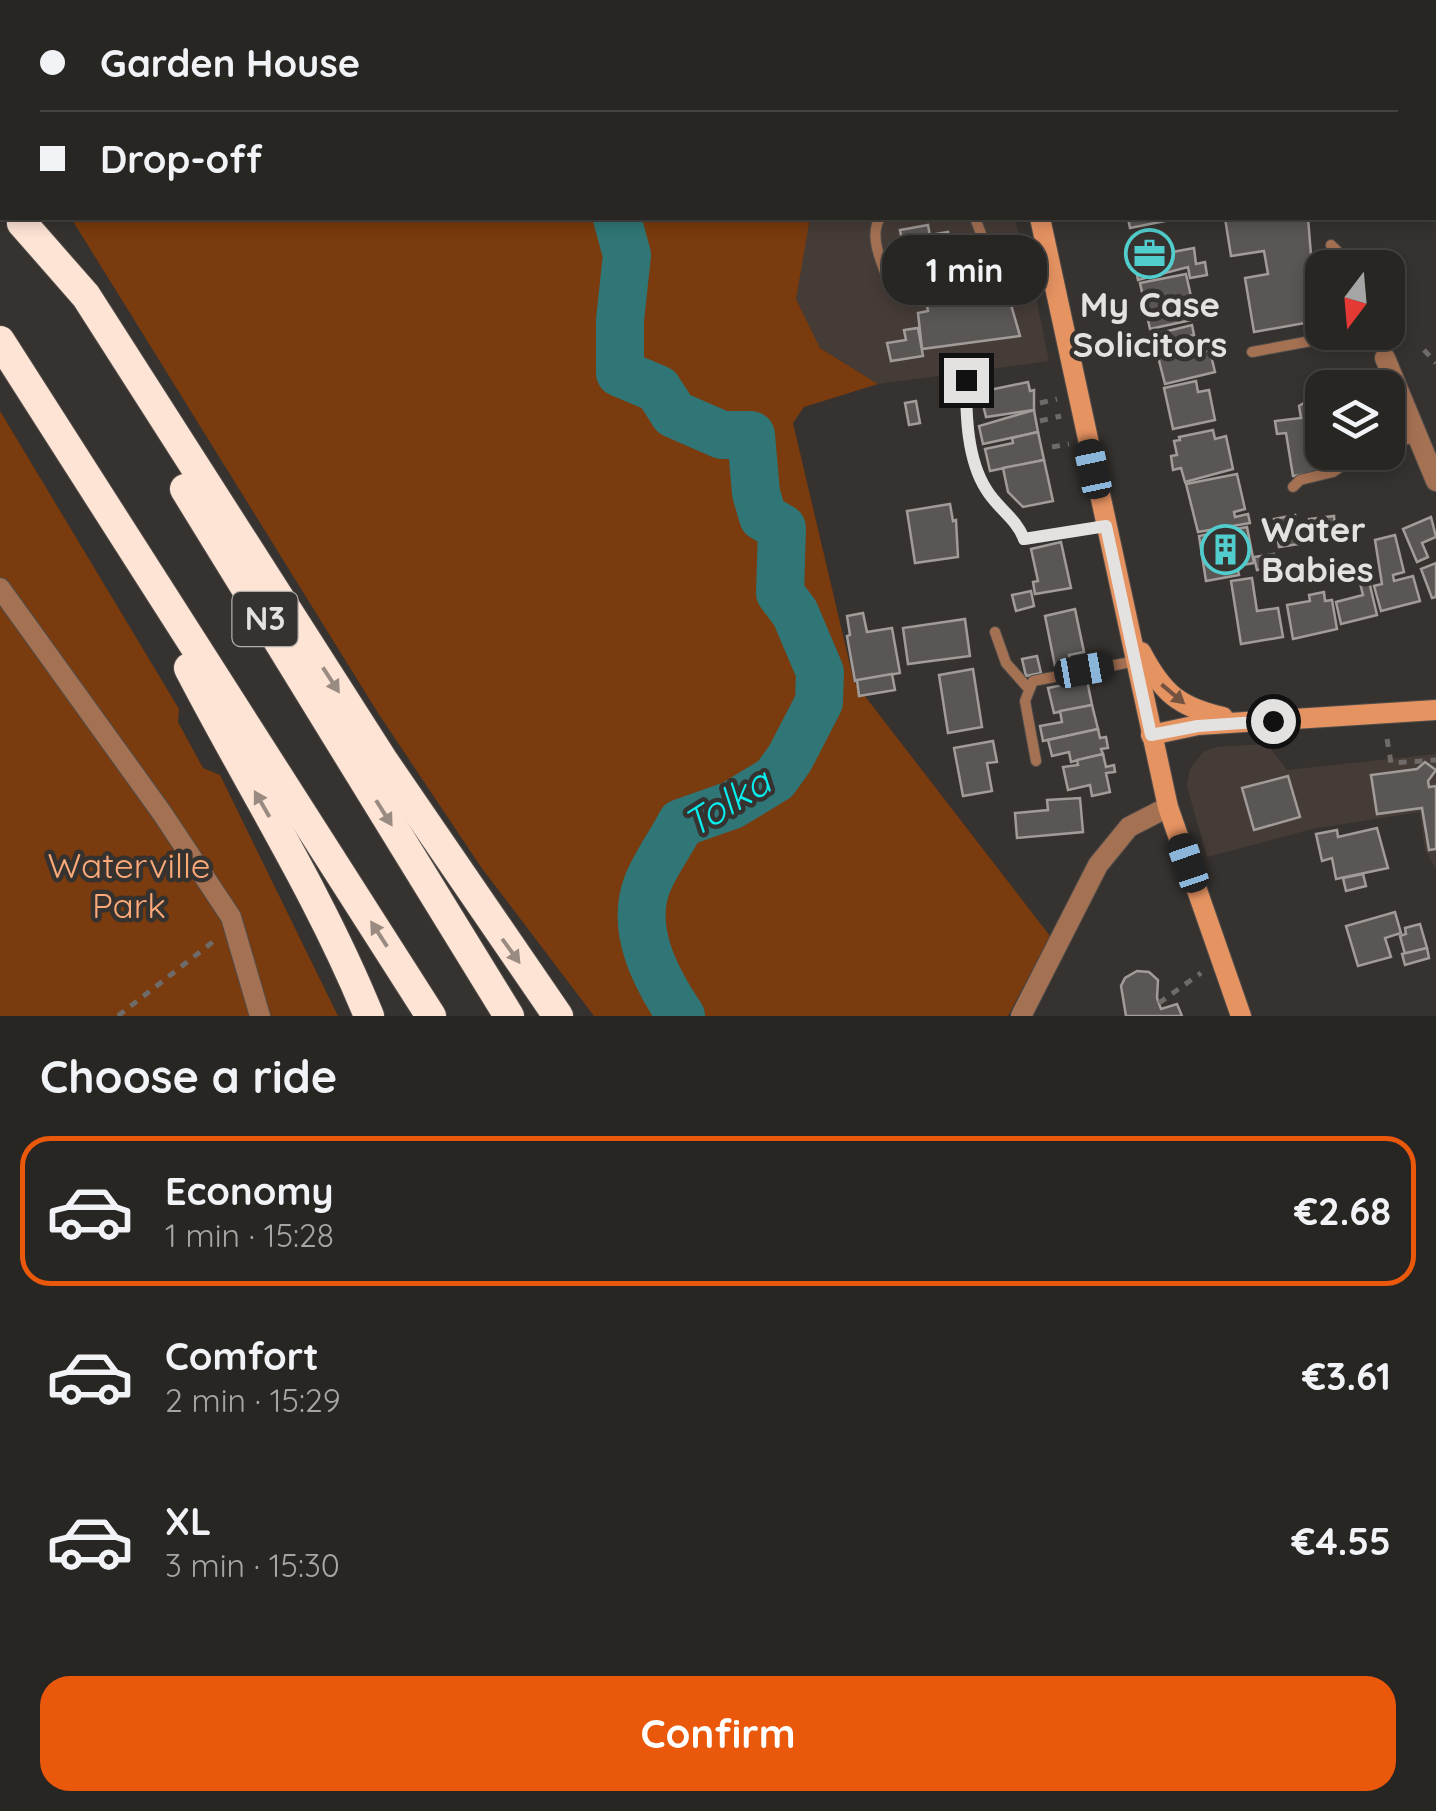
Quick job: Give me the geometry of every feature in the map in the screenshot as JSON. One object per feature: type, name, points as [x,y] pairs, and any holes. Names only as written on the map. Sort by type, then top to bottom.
[{"type":"highway","name":"N3","points":[[21,220],[508,1016]]},
{"type":"highway","points":[[21,220],[86,296],[384,762],[558,1016]]},
{"type":"highway","name":"N3","points":[[0,341],[431,1016]]},
{"type":"highway","points":[[32,390],[158,609],[238,763],[294,859],[348,963],[369,1016]]},
{"type":"street","points":[[1041,220],[1168,806],[1241,1016]]},
{"type":"street","points":[[1385,358],[1436,480]]},
{"type":"street","points":[[0,588],[162,813],[231,918],[260,1016]]},
{"type":"street","points":[[1130,630],[1155,678],[1177,702],[1245,722]]},
{"type":"street","points":[[1151,735],[1198,726],[1436,710]]},
{"type":"street","points":[[1022,1016],[1098,865],[1128,827],[1168,806]]},
{"type":"lane","points":[[878,220],[876,240],[892,290]]},
{"type":"lane","points":[[977,220],[988,252],[997,257],[1049,248]]},
{"type":"lane","points":[[1331,245],[1336,250]]},
{"type":"lane","points":[[1252,352],[1305,342]]},
{"type":"lane","points":[[1381,350],[1385,358]]},
{"type":"lane","points":[[966,380],[966,418],[982,483],[1020,526],[1024,539],[1106,526]]},
{"type":"lane","points":[[1405,440],[1416,437]]},
{"type":"lane","points":[[1293,487],[1300,480],[1334,470]]},
{"type":"lane","points":[[995,632],[1006,663],[1028,688]]},
{"type":"lane","points":[[1036,760],[1024,701],[1033,681],[1136,662]]},
{"type":"path","points":[[1424,350],[1436,364]]},
{"type":"path","points":[[1040,404],[1063,397]]},
{"type":"path","points":[[1040,421],[1066,414]]},
{"type":"path","points":[[1052,447],[1071,443]]},
{"type":"path","points":[[1386,739],[1390,763],[1436,760]]},
{"type":"path","points":[[118,1016],[234,927]]},
{"type":"path","points":[[1159,1003],[1222,959]]},
{"type":"shaded area","points":[[811,220],[1015,220],[1030,269],[1049,361],[878,384],[820,348],[796,299],[800,251]]},
{"type":"shaded area","points":[[1267,744],[1287,770],[1436,754],[1436,869],[1425,850],[1420,812],[1312,829],[1207,857],[1187,786],[1190,769],[1203,752],[1216,747]]},
{"type":"green space","points":[[72,220],[810,220],[796,299],[820,348],[878,384],[804,407],[793,423],[854,682],[1050,936],[1008,1016],[594,1016],[481,867],[378,713]]},
{"type":"green space","name":"Waterville Park","points":[[0,411],[179,709],[178,722],[203,768],[220,775],[338,1016],[0,1016]]},
{"type":"building","points":[[1128,220],[1170,220],[1130,228]]},
{"type":"building","points":[[1225,220],[1308,220],[1311,250],[1305,250],[1305,323],[1254,332],[1245,278],[1268,274],[1264,251],[1231,256]]},
{"type":"building","points":[[928,225],[937,275],[909,280],[900,230]]},
{"type":"building","points":[[948,232],[955,272],[937,275],[930,235]]},
{"type":"building","points":[[1164,236],[1167,253],[1194,248],[1196,264],[1205,262],[1207,275],[1190,278],[1188,267],[1138,280],[1131,243]]},
{"type":"building","points":[[1186,274],[1196,319],[1150,329],[1140,283]]},
{"type":"building","points":[[1003,277],[1020,336],[922,349],[918,313],[928,311],[925,293]]},
{"type":"building","points":[[1192,325],[1194,335],[1155,345],[1152,335]]},
{"type":"building","points":[[918,328],[923,356],[891,361],[887,343],[906,340],[904,330]]},
{"type":"building","points":[[1187,337],[1191,355],[1210,351],[1215,372],[1165,384],[1155,345]]},
{"type":"building","points":[[1196,381],[1198,392],[1209,390],[1215,420],[1173,429],[1164,388]]},
{"type":"building","points":[[1028,382],[1030,391],[1034,390],[1034,410],[986,417],[980,392]]},
{"type":"building","points":[[916,401],[920,423],[909,425],[905,403]]},
{"type":"building","points":[[1305,402],[1305,470],[1327,471],[1293,476],[1286,433],[1277,434],[1275,421],[1301,418],[1299,406]]},
{"type":"building","points":[[1034,410],[1038,432],[983,444],[979,426]]},
{"type":"building","points":[[1213,430],[1215,439],[1226,436],[1233,469],[1185,482],[1181,468],[1173,470],[1171,456],[1177,455],[1174,441]]},
{"type":"building","points":[[1038,432],[1044,460],[990,471],[985,449]]},
{"type":"building","points":[[1044,460],[1053,501],[1023,507],[1008,492],[1003,468]]},
{"type":"building","points":[[1237,474],[1245,509],[1234,512],[1235,517],[1248,514],[1250,523],[1198,532],[1186,484]]},
{"type":"building","points":[[950,504],[953,521],[956,520],[958,557],[915,563],[907,511]]},
{"type":"building","points":[[1295,515],[1299,544],[1279,547],[1274,519]]},
{"type":"building","points":[[1334,516],[1336,538],[1311,541],[1309,519]]},
{"type":"building","points":[[1431,517],[1436,537],[1422,543],[1428,557],[1417,562],[1403,529]]},
{"type":"building","name":"Water Babies","points":[[1247,527],[1254,563],[1237,566],[1239,575],[1206,581],[1199,536]]},
{"type":"building","points":[[1395,535],[1404,572],[1393,575],[1394,581],[1413,576],[1420,601],[1381,611],[1374,586],[1382,584],[1375,540]]},
{"type":"building","points":[[1061,542],[1071,588],[1035,594],[1033,582],[1038,581],[1031,549]]},
{"type":"building","points":[[1274,554],[1276,567],[1257,570],[1254,557]]},
{"type":"building","points":[[1436,563],[1436,597],[1432,598],[1421,569]]},
{"type":"building","points":[[1368,577],[1377,615],[1341,624],[1336,602],[1363,595],[1359,579]]},
{"type":"building","points":[[1252,578],[1257,611],[1278,608],[1283,637],[1241,644],[1231,581]]},
{"type":"building","points":[[1031,591],[1034,606],[1016,611],[1012,595]]},
{"type":"building","points":[[1324,592],[1325,601],[1332,600],[1337,629],[1293,639],[1287,605],[1310,601],[1309,595]]},
{"type":"building","points":[[1075,609],[1084,652],[1069,655],[1072,668],[1056,671],[1045,616]]},
{"type":"building","points":[[863,613],[867,632],[892,628],[900,673],[855,681],[847,616]]},
{"type":"building","points":[[965,619],[970,656],[908,664],[903,628]]},
{"type":"building","points":[[1037,656],[1041,673],[1026,676],[1022,659]]},
{"type":"building","points":[[973,669],[982,727],[948,733],[939,675]]},
{"type":"building","points":[[892,674],[895,690],[859,696],[857,680]]},
{"type":"building","points":[[1087,680],[1092,705],[1054,713],[1048,688]]},
{"type":"building","points":[[1092,705],[1098,729],[1043,741],[1040,726],[1062,722],[1060,711]]},
{"type":"building","points":[[1098,729],[1100,738],[1106,737],[1108,748],[1101,749],[1103,754],[1071,762],[1069,752],[1052,756],[1048,740]]},
{"type":"building","points":[[993,741],[997,762],[987,763],[992,791],[963,796],[954,748]]},
{"type":"building","points":[[1103,754],[1106,767],[1114,765],[1115,772],[1106,773],[1110,792],[1092,796],[1090,785],[1068,790],[1063,767]]},
{"type":"building","points":[[1425,762],[1436,770],[1428,781],[1429,787],[1436,786],[1436,849],[1429,850],[1422,808],[1377,814],[1371,775],[1417,769]]},
{"type":"building","points":[[1288,776],[1300,817],[1254,830],[1242,788]]},
{"type":"building","points":[[1080,798],[1083,832],[1017,838],[1015,813],[1048,810],[1047,800]]},
{"type":"building","points":[[1377,828],[1388,868],[1336,879],[1332,858],[1322,861],[1316,834],[1337,830],[1338,837]]},
{"type":"building","points":[[1363,874],[1366,886],[1346,891],[1343,878]]},
{"type":"building","points":[[1395,912],[1401,933],[1385,938],[1391,957],[1358,966],[1346,926]]},
{"type":"building","points":[[1420,924],[1427,948],[1405,954],[1400,936],[1406,934],[1405,928]]},
{"type":"building","points":[[1427,948],[1429,958],[1405,965],[1402,954]]},
{"type":"building","points":[[1137,971],[1149,972],[1158,980],[1161,1009],[1177,1004],[1182,1016],[1126,1016],[1121,986],[1125,978]]},
{"type":"waterway","name":"Tolka","points":[[618,220],[627,255],[620,320],[620,373],[658,389],[674,414],[722,435],[751,435],[756,493],[763,517],[782,528],[780,593],[795,613],[820,672],[819,702],[775,779],[732,805],[681,823],[647,885],[642,919],[648,954],[681,1016]]},
{"type":"place","name":"My Case Solicitors","points":[[1150,253]]},
{"type":"place","name":"Water Babies","points":[[1226,550]]},
{"type":"route","points":[[966,380],[966,418],[982,483],[1020,526],[1024,539],[1106,526],[1151,735],[1198,726],[1273,721]]}]
